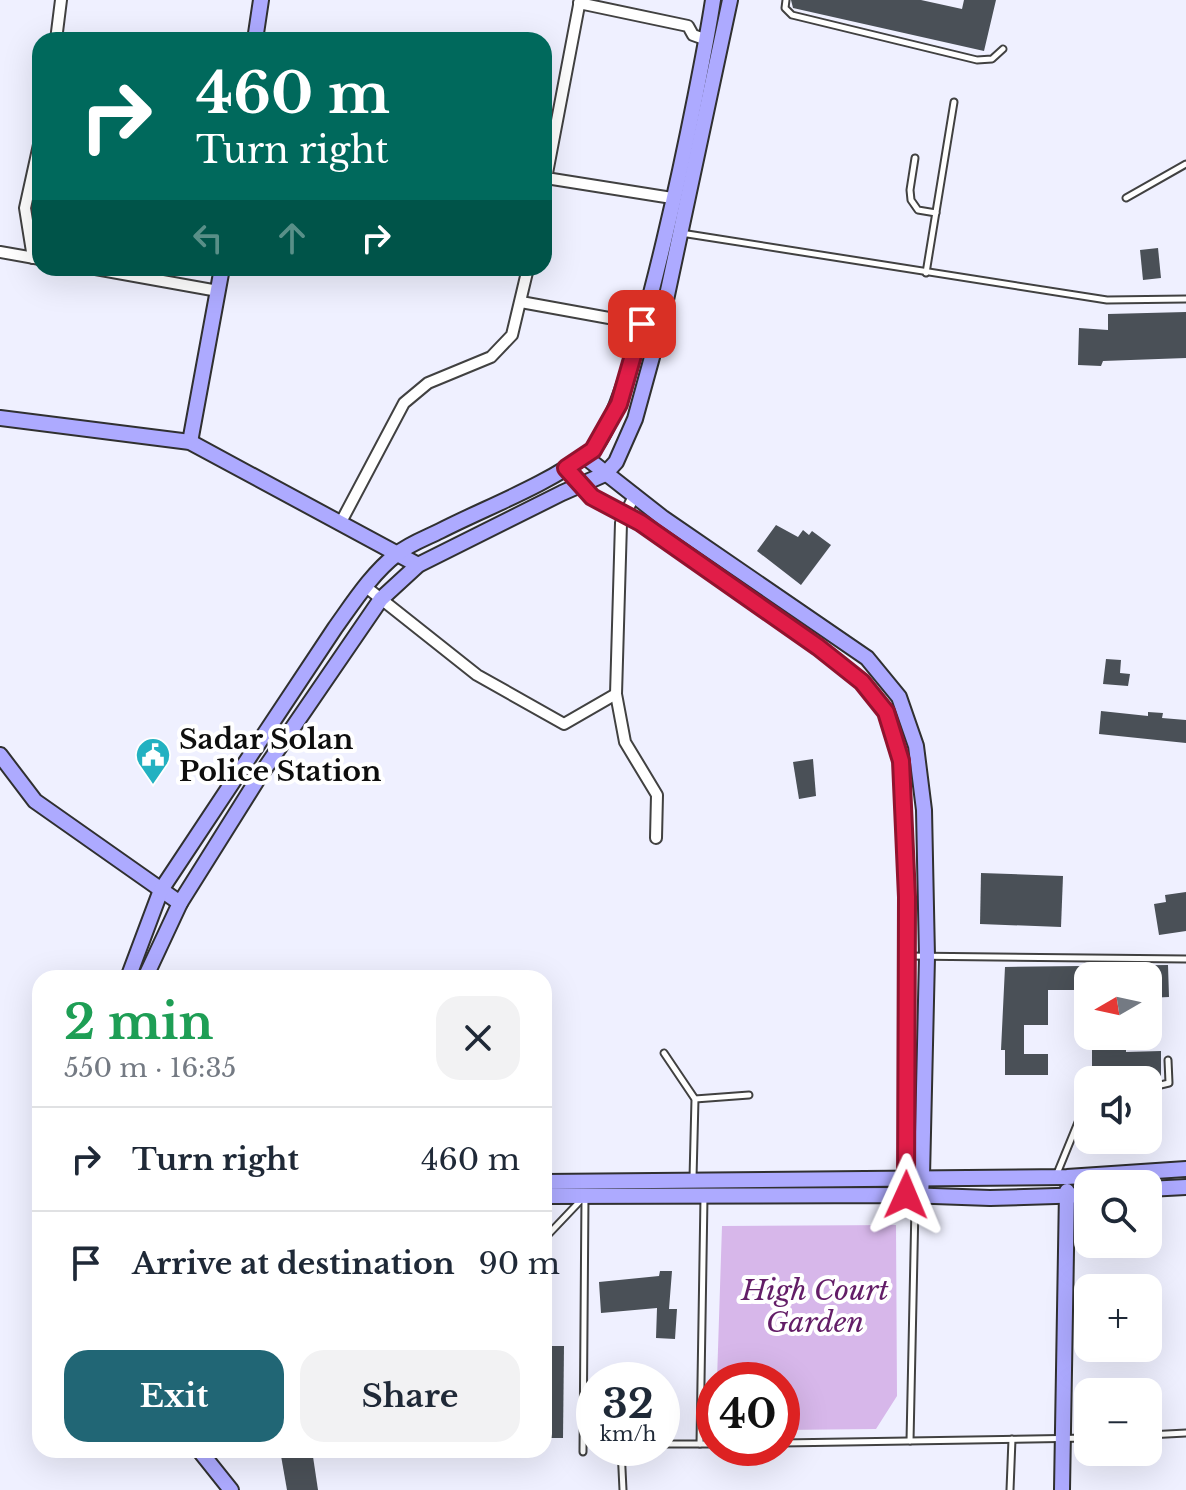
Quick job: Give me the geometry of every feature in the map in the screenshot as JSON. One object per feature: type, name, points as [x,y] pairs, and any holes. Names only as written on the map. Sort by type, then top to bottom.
[{"type":"main road","points":[[256,32],[261,0]]},
{"type":"main road","points":[[131,970],[161,890],[335,628],[366,587],[397,553],[566,468],[593,450],[619,404],[642,324],[707,40],[713,0]]},
{"type":"main road","points":[[149,970],[180,903],[259,777],[381,599],[418,565],[605,474],[616,462],[635,419],[682,233],[730,0]]},
{"type":"main road","points":[[190,442],[221,276]]},
{"type":"main road","points":[[0,418],[190,442],[418,565]]},
{"type":"main road","points":[[584,456],[663,518],[867,658],[899,697],[916,746],[924,810],[927,957],[914,1176]]},
{"type":"main road","points":[[566,468],[592,497],[625,514],[818,647],[862,682],[886,712],[901,761],[914,1198]]},
{"type":"main road","points":[[0,755],[35,801],[180,903]]},
{"type":"main road","points":[[552,1182],[1061,1177],[1186,1169]]},
{"type":"main road","points":[[1061,1177],[1066,1197],[1062,1490]]},
{"type":"main road","points":[[1162,1188],[1186,1187]]},
{"type":"main road","points":[[552,1196],[1074,1196]]},
{"type":"main road","points":[[205,1458],[231,1490]]},
{"type":"street","points":[[57,32],[61,0]]},
{"type":"street","points":[[552,146],[579,2],[688,26],[693,35],[707,40]]},
{"type":"street","points":[[32,176],[25,208],[32,240]]},
{"type":"street","points":[[552,184],[672,198]]},
{"type":"street","points":[[0,252],[32,258]]},
{"type":"street","points":[[135,276],[218,291]]},
{"type":"street","points":[[341,522],[404,403],[428,383],[491,357],[512,335],[526,276]]},
{"type":"street","points":[[521,302],[642,324]]},
{"type":"street","points":[[635,494],[621,523],[616,694],[625,742],[657,795],[656,838]]},
{"type":"street","points":[[366,587],[477,675],[564,724],[616,694]]},
{"type":"lane","points":[[786,0],[785,8],[792,15],[977,60],[992,59],[1003,49]]},
{"type":"lane","points":[[926,273],[954,102]]},
{"type":"lane","points":[[915,158],[911,200],[918,210],[936,213]]},
{"type":"lane","points":[[1126,198],[1186,164]]},
{"type":"lane","points":[[665,228],[926,273],[1107,300],[1186,299]]},
{"type":"lane","points":[[906,956],[1186,959]]},
{"type":"lane","points":[[664,1053],[695,1099],[693,1179]]},
{"type":"lane","points":[[1162,1085],[1169,1083],[1168,1060]]},
{"type":"lane","points":[[695,1099],[749,1095]]},
{"type":"lane","points":[[1061,1177],[1074,1139]]},
{"type":"lane","points":[[552,1230],[585,1195]]},
{"type":"lane","points":[[584,1362],[585,1195]]},
{"type":"lane","points":[[701,1362],[704,1196]]},
{"type":"lane","points":[[910,1441],[914,1198]]},
{"type":"lane","points":[[1162,1434],[1186,1433]]},
{"type":"lane","points":[[1010,1490],[1012,1439]]},
{"type":"lane","points":[[800,1443],[1074,1439]]},
{"type":"lane","points":[[622,1466],[623,1490]]},
{"type":"green space","name":"High Court Garden","points":[[896,1225],[897,1396],[876,1429],[800,1430],[800,1362],[718,1362],[722,1226]]},
{"type":"building","points":[[791,0],[921,0],[962,9],[964,0],[996,0],[984,51],[793,8]]},
{"type":"building","points":[[1158,248],[1161,278],[1143,280],[1140,250]]},
{"type":"building","points":[[1186,312],[1186,358],[1103,361],[1101,366],[1078,365],[1079,328],[1108,330],[1108,314]]},
{"type":"building","points":[[776,525],[798,537],[803,530],[809,535],[812,531],[831,545],[801,585],[757,551]]},
{"type":"building","points":[[1106,659],[1121,660],[1120,673],[1130,674],[1128,686],[1103,684]]},
{"type":"building","points":[[1101,711],[1148,716],[1148,712],[1163,713],[1162,718],[1186,720],[1186,743],[1099,734]]},
{"type":"building","points":[[813,759],[816,796],[799,799],[793,762]]},
{"type":"building","points":[[981,873],[1063,876],[1061,927],[980,924]]},
{"type":"building","points":[[1186,892],[1186,931],[1159,935],[1154,904],[1166,902],[1165,895]]},
{"type":"building","points":[[1162,965],[1168,965],[1169,997],[1162,997]]},
{"type":"building","points":[[1074,966],[1074,990],[1048,990],[1048,1025],[1024,1025],[1024,1054],[1048,1054],[1048,1075],[1005,1075],[1005,1050],[1001,1050],[1005,967]]},
{"type":"building","points":[[1092,1050],[1161,1051],[1161,1066],[1092,1066]]},
{"type":"building","points":[[660,1271],[672,1271],[669,1309],[677,1309],[675,1339],[656,1338],[657,1308],[601,1313],[599,1282],[659,1276]]},
{"type":"building","points":[[552,1346],[564,1346],[563,1438],[552,1438]]},
{"type":"building","points":[[281,1458],[313,1458],[318,1490],[287,1490]]},
{"type":"place","name":"Sadar Solan Police Station","points":[[153,786]]},
{"type":"route","points":[[642,324],[619,404],[593,450],[566,468],[592,497],[641,523],[818,647],[862,682],[886,712],[901,761],[907,897],[906,1195]]}]
